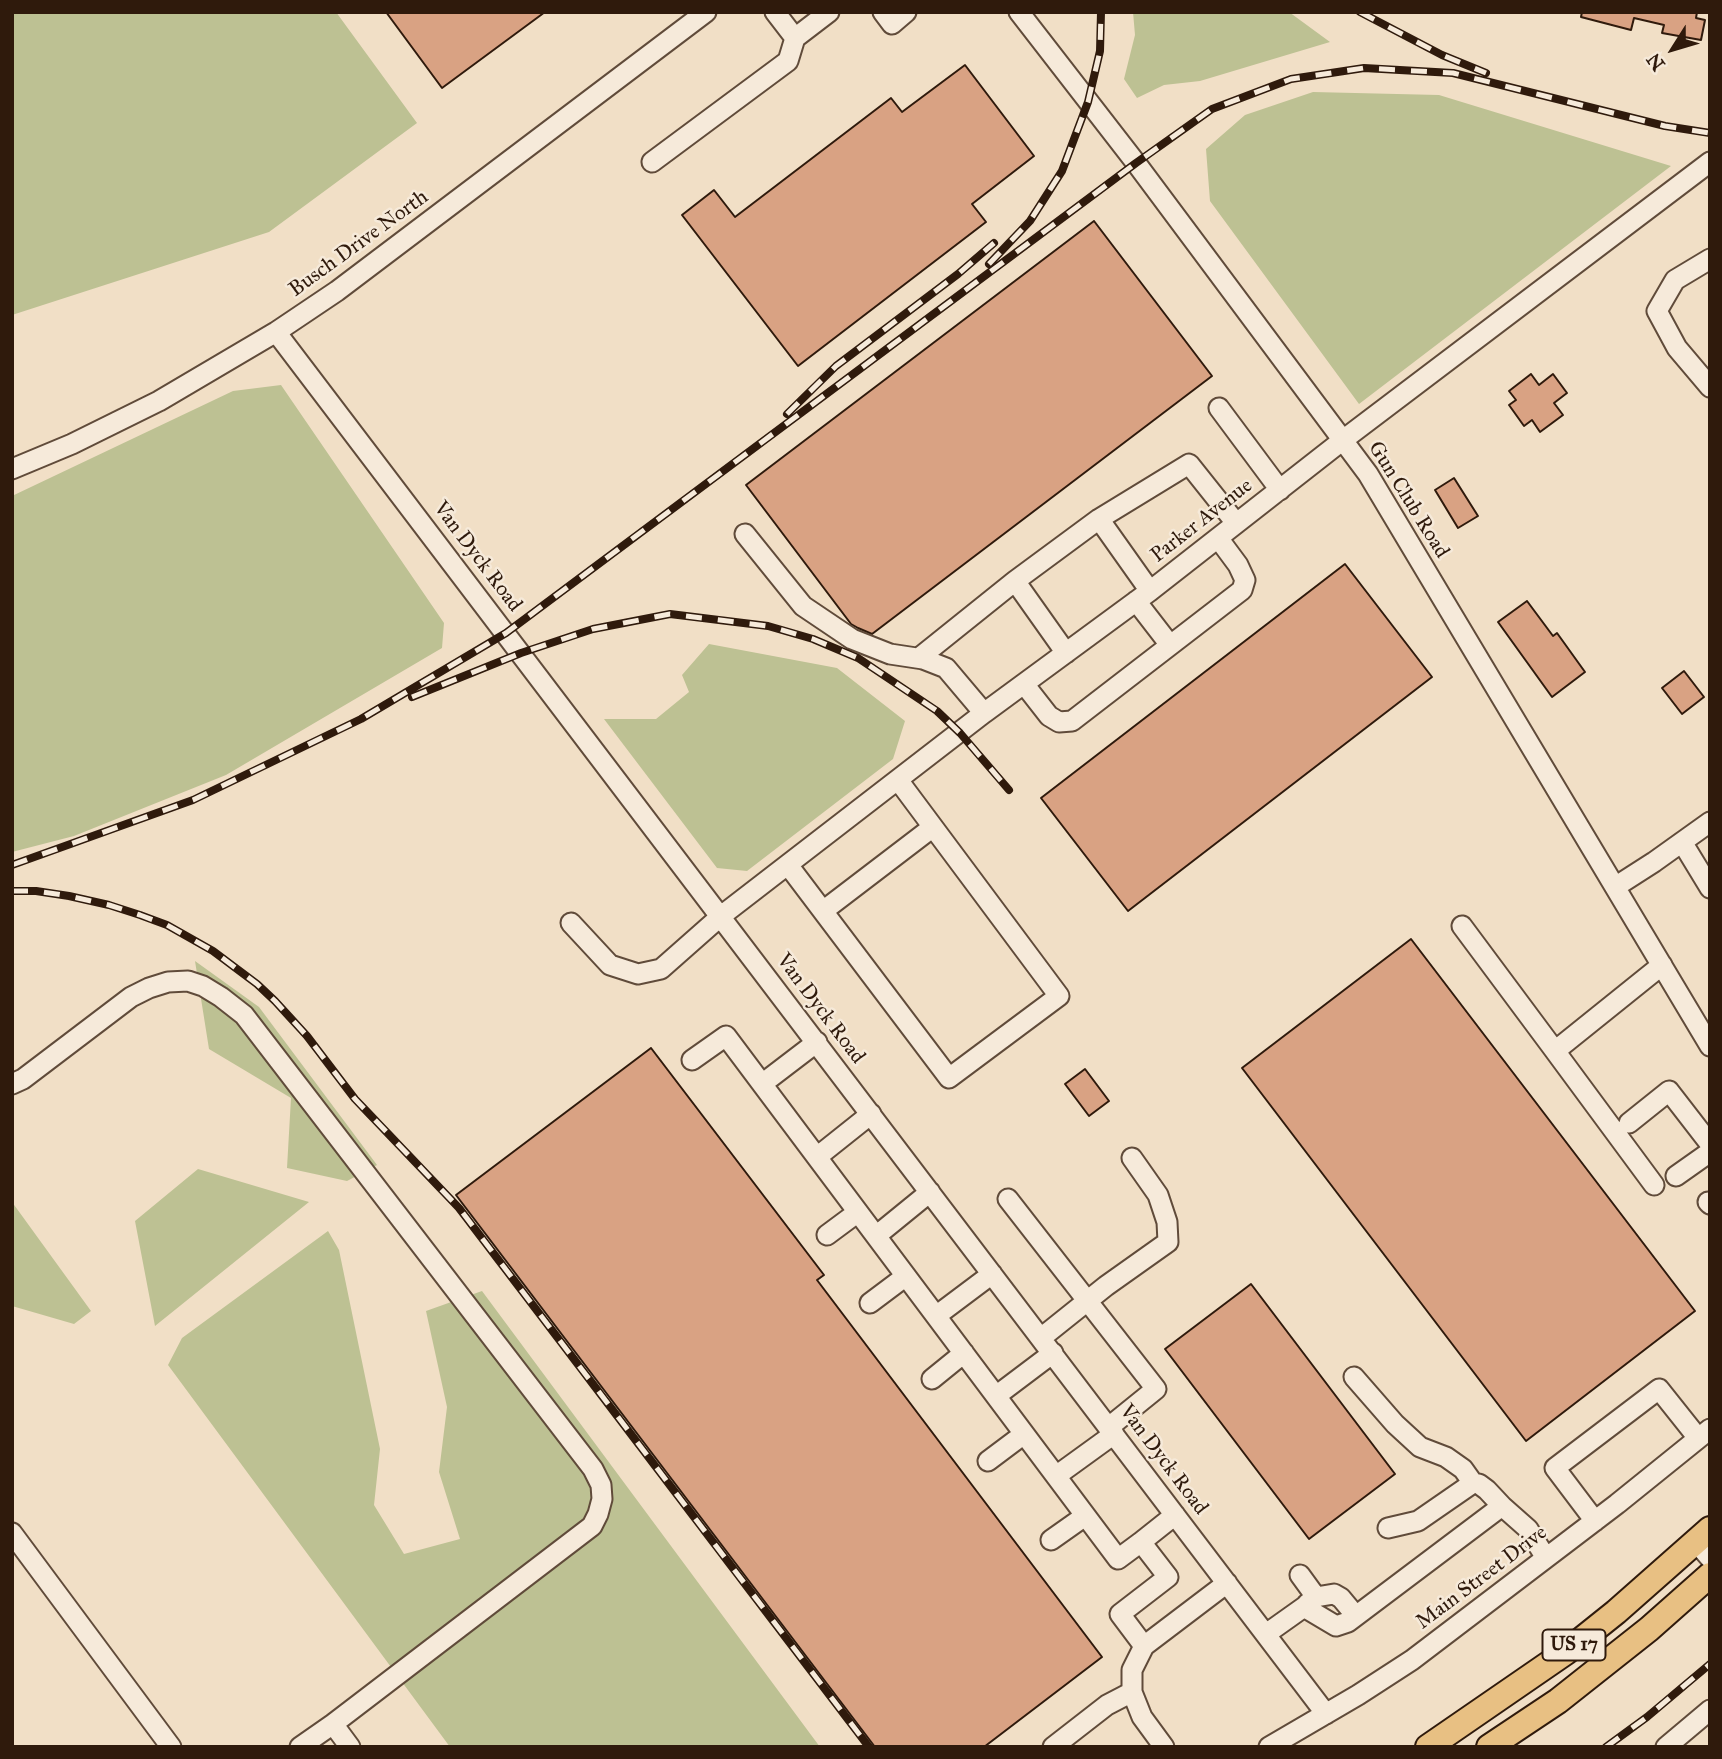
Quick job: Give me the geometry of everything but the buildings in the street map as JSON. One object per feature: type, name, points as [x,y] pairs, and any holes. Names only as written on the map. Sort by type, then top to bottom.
[{"type":"main road","name":"US 17","points":[[1428,1747],[1566,1652],[1705,1543]]},
{"type":"main road","name":"US 17","points":[[1489,1747],[1558,1701],[1649,1629],[1710,1575]]},
{"type":"street","name":"Busch Drive North","points":[[12,469],[72,444],[159,401],[276,332],[337,291],[706,12]]},
{"type":"street","points":[[775,12],[795,38]]},
{"type":"street","points":[[652,162],[788,61],[795,38],[829,12]]},
{"type":"street","points":[[883,12],[892,24],[906,12]]},
{"type":"street","name":"Gun Club Road","points":[[1019,12],[1136,163],[1375,486],[1710,1046]]},
{"type":"street","name":"Parker Avenue","points":[[571,923],[610,965],[638,974],[661,969],[721,916],[984,713],[1143,596],[1343,440],[1710,162]]},
{"type":"street","points":[[1710,259],[1675,280],[1657,311],[1677,348],[1710,387]]},
{"type":"street","name":"Van Dyck Road","points":[[276,332],[1326,1714]]},
{"type":"street","points":[[1219,408],[1280,490]]},
{"type":"street","points":[[919,658],[1015,581],[1099,519],[1189,464],[1236,523]]},
{"type":"street","points":[[1099,519],[1170,645]]},
{"type":"street","points":[[745,534],[803,606],[852,639],[890,654],[919,658],[946,668],[984,713]]},
{"type":"street","points":[[1024,684],[1049,716],[1059,722],[1072,721],[1242,590],[1245,580],[1238,565],[1218,538]]},
{"type":"street","points":[[1015,581],[1066,653]]},
{"type":"street","points":[[788,864],[949,1079],[1059,996],[898,780]]},
{"type":"street","points":[[1615,887],[1710,822]]},
{"type":"street","points":[[823,911],[933,827]]},
{"type":"street","points":[[1682,842],[1710,888]]},
{"type":"street","points":[[1462,926],[1654,1185]]},
{"type":"street","points":[[1555,1051],[1662,965]]},
{"type":"street","points":[[12,1084],[30,1074],[131,997],[149,988],[168,982],[188,981],[203,986],[220,997],[244,1015],[593,1469],[601,1485],[602,1499],[592,1526],[300,1747]]},
{"type":"street","points":[[692,1060],[726,1036],[1118,1559],[1175,1515]]},
{"type":"street","points":[[762,1084],[817,1042]]},
{"type":"street","points":[[1629,1123],[1669,1091],[1710,1144]]},
{"type":"street","points":[[817,1157],[872,1114]]},
{"type":"street","points":[[1676,1176],[1710,1152]]},
{"type":"street","points":[[996,1396],[1047,1346],[1087,1301],[1168,1242],[1167,1222],[1158,1195],[1132,1158]]},
{"type":"street","points":[[876,1236],[930,1192]]},
{"type":"street","points":[[1008,1199],[1156,1389],[1056,1476]]},
{"type":"street","points":[[827,1235],[858,1212]]},
{"type":"street","points":[[936,1316],[992,1274]]},
{"type":"street","points":[[870,1303],[906,1276]]},
{"type":"street","points":[[932,1379],[964,1353]]},
{"type":"street","points":[[1354,1377],[1395,1424],[1420,1447],[1446,1457],[1462,1469],[1472,1483]]},
{"type":"street","points":[[1595,1521],[1555,1468],[1659,1389],[1704,1433]]},
{"type":"street","name":"Main Street Drive","points":[[1269,1747],[1412,1660],[1595,1521],[1704,1433]]},
{"type":"street","points":[[988,1461],[1024,1434]]},
{"type":"street","points":[[1388,1528],[1418,1521],[1472,1483],[1479,1484],[1528,1528],[1546,1558]]},
{"type":"street","points":[[1300,1576],[1310,1602],[1336,1626],[1348,1622],[1502,1506]]},
{"type":"street","points":[[1051,1540],[1085,1516]]},
{"type":"street","points":[[12,1533],[171,1747]]},
{"type":"street","points":[[1141,1542],[1168,1577],[1120,1614],[1144,1646]]},
{"type":"street","points":[[1164,1747],[1142,1717],[1132,1692],[1132,1670],[1144,1646],[1227,1583]]},
{"type":"street","points":[[1266,1634],[1310,1602],[1334,1594],[1341,1598],[1356,1616]]},
{"type":"street","points":[[1053,1747],[1107,1705],[1132,1692]]},
{"type":"street","points":[[1666,1747],[1710,1710]]},
{"type":"street","points":[[333,1724],[350,1747]]},
{"type":"green space","points":[[12,12],[336,12],[417,123],[269,232],[12,315]]},
{"type":"green space","points":[[1133,12],[1289,12],[1330,42],[1200,81],[1164,85],[1137,98],[1124,79],[1135,35]]},
{"type":"green space","points":[[1313,92],[1439,95],[1671,166],[1359,404],[1210,201],[1206,149],[1245,115]]},
{"type":"green space","points":[[281,385],[444,623],[442,648],[226,775],[74,836],[12,852],[12,496],[233,391]]},
{"type":"green space","points":[[709,644],[837,668],[905,721],[893,759],[747,871],[717,868],[604,719],[656,719],[689,692],[682,675]]},
{"type":"green space","points":[[195,961],[259,1007],[377,1165],[347,1181],[287,1168],[291,1098],[209,1049]]},
{"type":"green space","points":[[198,1169],[309,1202],[155,1326],[135,1221]]},
{"type":"green space","points":[[12,1202],[91,1311],[74,1324],[12,1306]]},
{"type":"green space","points":[[328,1231],[339,1250],[380,1449],[374,1505],[404,1554],[460,1539],[439,1472],[447,1407],[426,1311],[482,1291],[820,1747],[450,1747],[168,1365],[182,1338]]},
{"type":"railway","points":[[989,264],[1030,221],[1062,171],[1088,102],[1100,51],[1101,12]]},
{"type":"railway","points":[[1360,12],[1442,55],[1486,73]]},
{"type":"railway","points":[[12,865],[193,800],[361,719],[506,633],[1212,109],[1291,79],[1364,68],[1453,73],[1665,126],[1710,133]]},
{"type":"railway","points":[[787,414],[836,366],[958,274],[994,243]]},
{"type":"railway","points":[[412,697],[521,653],[593,629],[670,614],[768,626],[813,639],[858,658],[937,711],[960,733],[1009,790]]},
{"type":"railway","points":[[12,891],[69,896],[109,905],[167,925],[213,951],[275,1001],[307,1036],[355,1099],[459,1208],[869,1747]]},
{"type":"railway","points":[[1606,1747],[1647,1717],[1710,1664]]}]
